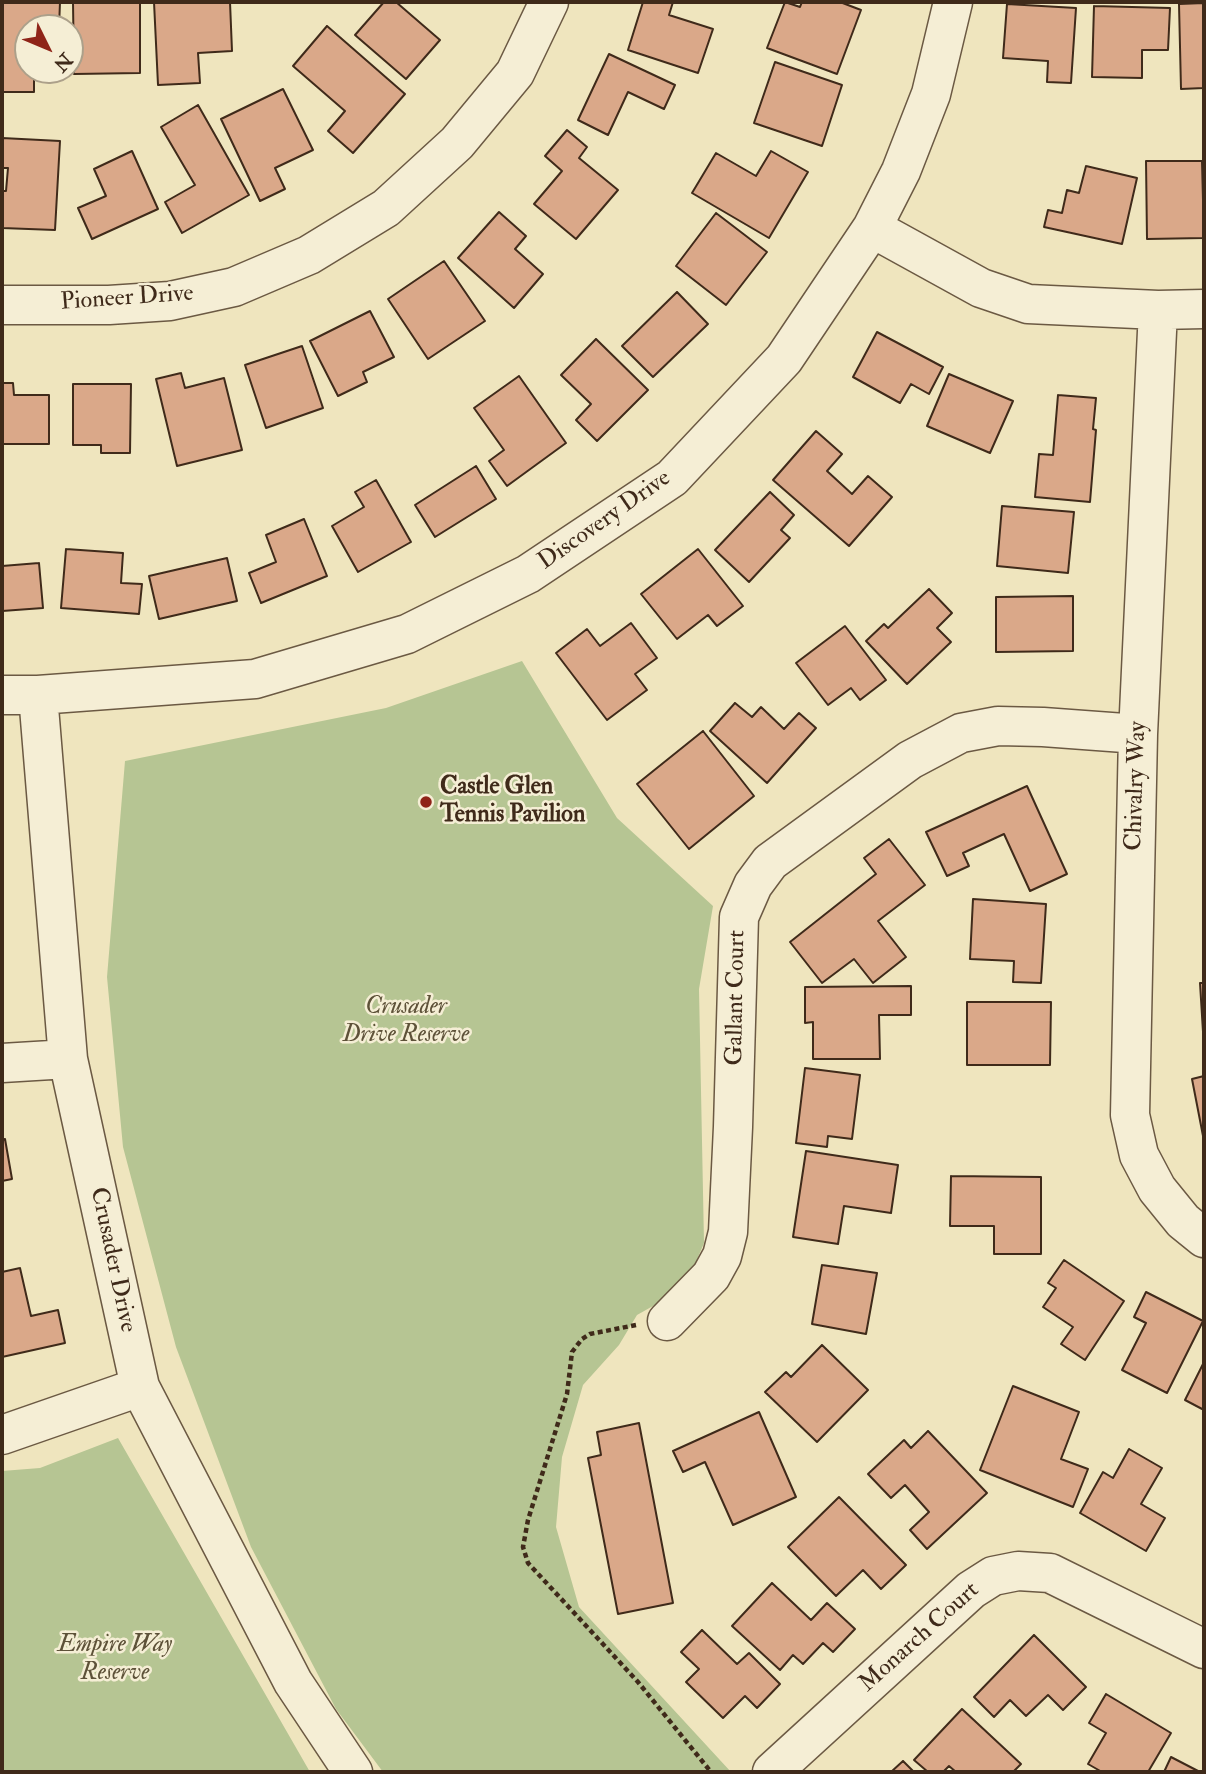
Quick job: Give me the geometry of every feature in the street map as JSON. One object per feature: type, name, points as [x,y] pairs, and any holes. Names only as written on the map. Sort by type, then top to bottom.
[{"type":"street","name":"Pioneer Drive","points":[[2,305],[109,305],[170,301],[234,287],[309,255],[386,208],[457,143],[515,73],[550,2]]},
{"type":"street","name":"Discovery Drive","points":[[20,695],[256,679],[407,635],[528,574],[672,478],[784,359],[872,228],[901,171],[931,94],[953,2]]},
{"type":"street","points":[[872,228],[981,288],[1028,304],[1158,310],[1204,309]]},
{"type":"street","name":"Chivalry Way","points":[[1158,310],[1139,734],[1130,1115],[1139,1155],[1157,1189],[1183,1222],[1204,1238]]},
{"type":"street","name":"Crusader Drive","points":[[20,695],[68,1059],[140,1387],[293,1682],[352,1772]]},
{"type":"street","name":"Gallant Court","points":[[668,1320],[711,1276],[722,1256],[728,1232],[738,917],[753,885],[769,862],[910,761],[961,733],[998,726],[1043,726],[1139,734]]},
{"type":"street","points":[[2,1063],[68,1059]]},
{"type":"street","points":[[2,1435],[140,1387]]},
{"type":"street","name":"Monarch Court","points":[[772,1772],[971,1590],[993,1576],[1018,1571],[1050,1573],[1204,1649]]},
{"type":"path","points":[[668,1320],[590,1334],[572,1352],[567,1394],[528,1520],[523,1547],[528,1563],[638,1682],[711,1772]]},
{"type":"green space","name":"Crusader Drive Reserve","points":[[522,661],[617,818],[713,906],[699,989],[704,1243],[685,1288],[637,1315],[619,1345],[583,1385],[562,1457],[556,1527],[579,1607],[731,1772],[383,1772],[336,1709],[251,1547],[176,1347],[123,1147],[107,977],[125,761],[386,708]]},
{"type":"green space","name":"Empire Way Reserve","points":[[118,1438],[310,1772],[2,1772],[2,1471],[40,1468]]},
{"type":"building","points":[[2,2],[60,2],[60,14],[14,14],[14,84],[34,84],[34,92],[2,92]]},
{"type":"building","points":[[73,2],[140,2],[140,73],[84,74],[84,14],[73,14]]},
{"type":"building","points":[[154,2],[230,2],[232,51],[198,53],[200,83],[158,85]]},
{"type":"building","points":[[384,2],[396,2],[440,40],[406,79],[355,35]]},
{"type":"building","points":[[643,2],[673,2],[669,15],[713,29],[698,73],[628,50]]},
{"type":"building","points":[[785,2],[800,7],[802,2],[840,2],[861,10],[837,74],[767,48]]},
{"type":"building","points":[[1204,3],[1204,88],[1181,89],[1179,4]]},
{"type":"building","points":[[1007,4],[1076,8],[1071,83],[1047,82],[1048,61],[1003,58]]},
{"type":"building","points":[[1094,6],[1170,8],[1168,50],[1142,50],[1142,78],[1092,77]]},
{"type":"building","points":[[327,26],[405,94],[353,153],[328,131],[345,111],[293,66]]},
{"type":"building","points":[[609,54],[675,85],[664,109],[628,92],[608,135],[578,120]]},
{"type":"building","points":[[775,62],[842,85],[822,146],[754,123]]},
{"type":"building","points":[[283,89],[313,150],[275,168],[285,189],[260,201],[221,119]]},
{"type":"building","points":[[198,105],[249,195],[182,233],[165,202],[195,185],[161,127]]},
{"type":"building","points":[[567,130],[587,147],[579,158],[618,190],[576,239],[534,204],[562,171],[545,156]]},
{"type":"building","points":[[2,138],[60,141],[55,230],[2,228],[2,191],[6,191],[8,168],[2,168]]},
{"type":"building","points":[[132,151],[158,209],[92,239],[78,208],[106,196],[94,169]]},
{"type":"building","points":[[771,151],[808,172],[769,238],[692,193],[716,153],[756,176]]},
{"type":"building","points":[[1146,161],[1202,161],[1204,238],[1147,239]]},
{"type":"building","points":[[1086,166],[1137,178],[1122,244],[1044,227],[1048,210],[1062,213],[1067,190],[1079,193]]},
{"type":"building","points":[[499,212],[526,236],[515,249],[543,274],[514,308],[458,258]]},
{"type":"building","points":[[716,213],[767,252],[726,305],[676,266]]},
{"type":"building","points":[[444,261],[485,321],[428,359],[388,299]]},
{"type":"building","points":[[677,292],[708,324],[653,377],[622,346]]},
{"type":"building","points":[[370,311],[394,357],[363,372],[367,382],[338,396],[310,341]]},
{"type":"building","points":[[877,332],[943,367],[929,394],[911,384],[900,403],[853,377]]},
{"type":"building","points":[[596,339],[648,390],[597,441],[576,420],[591,404],[561,375]]},
{"type":"building","points":[[302,346],[323,408],[266,428],[245,365]]},
{"type":"building","points":[[181,373],[185,388],[224,378],[242,450],[177,466],[156,379]]},
{"type":"building","points":[[949,374],[1013,401],[990,453],[927,426]]},
{"type":"building","points":[[519,376],[566,443],[507,486],[489,461],[504,450],[474,408]]},
{"type":"building","points":[[2,383],[13,383],[14,395],[49,395],[49,444],[2,444]]},
{"type":"building","points":[[73,384],[131,384],[130,453],[101,453],[101,445],[73,445]]},
{"type":"building","points":[[1058,395],[1096,398],[1090,502],[1035,497],[1039,454],[1053,455]]},
{"type":"building","points":[[816,431],[842,454],[827,471],[852,494],[868,476],[892,497],[849,546],[773,480]]},
{"type":"building","points":[[476,466],[496,499],[435,537],[415,505]]},
{"type":"building","points":[[376,480],[411,542],[358,572],[332,526],[364,507],[355,492]]},
{"type":"building","points":[[770,492],[794,515],[781,530],[790,538],[749,582],[715,550]]},
{"type":"building","points":[[1002,506],[1074,512],[1068,573],[997,566]]},
{"type":"building","points":[[304,519],[327,576],[261,603],[249,573],[276,562],[266,535]]},
{"type":"building","points":[[66,549],[123,553],[121,583],[142,584],[139,614],[61,608]]},
{"type":"building","points":[[698,549],[743,606],[717,626],[708,615],[677,639],[641,594]]},
{"type":"building","points":[[227,558],[237,601],[159,619],[149,576]]},
{"type":"building","points":[[39,563],[43,608],[2,611],[2,566]]},
{"type":"building","points":[[929,589],[952,613],[937,628],[951,642],[907,684],[866,641],[884,624],[888,628]]},
{"type":"building","points":[[1073,596],[1073,651],[996,652],[996,597]]},
{"type":"building","points":[[631,623],[657,658],[635,674],[647,690],[607,720],[556,653],[587,629],[600,646]]},
{"type":"building","points":[[845,626],[886,680],[860,700],[851,688],[828,705],[796,663]]},
{"type":"building","points":[[735,703],[752,717],[761,707],[784,729],[799,713],[816,728],[767,783],[710,731]]},
{"type":"building","points":[[703,731],[754,796],[689,849],[637,784]]},
{"type":"building","points":[[1027,786],[1067,874],[1030,891],[1004,834],[963,853],[969,866],[947,876],[926,832]]},
{"type":"building","points":[[889,839],[925,885],[878,921],[906,957],[873,983],[854,959],[822,983],[790,942],[876,874],[864,858]]},
{"type":"building","points":[[973,899],[1046,904],[1041,983],[1013,982],[1014,961],[970,959]]},
{"type":"building","points":[[1200,983],[1204,983],[1204,1048]]},
{"type":"building","points":[[911,986],[911,1015],[879,1015],[880,1059],[813,1059],[813,1022],[805,1023],[805,987]]},
{"type":"building","points":[[967,1002],[1051,1002],[1050,1065],[967,1065]]},
{"type":"building","points":[[805,1068],[860,1075],[852,1139],[828,1136],[827,1147],[796,1143]]},
{"type":"building","points":[[1204,1076],[1204,1141],[1192,1079]]},
{"type":"building","points":[[5,1139],[12,1179],[2,1181],[2,1140]]},
{"type":"building","points":[[806,1151],[898,1165],[891,1213],[844,1206],[838,1244],[793,1237]]},
{"type":"building","points":[[951,1176],[1041,1177],[1041,1254],[994,1254],[994,1226],[950,1226]]},
{"type":"building","points":[[1064,1260],[1124,1301],[1085,1360],[1061,1344],[1073,1327],[1043,1307],[1056,1288],[1048,1283]]},
{"type":"building","points":[[822,1265],[877,1273],[866,1334],[812,1324]]},
{"type":"building","points":[[20,1268],[31,1316],[58,1310],[65,1343],[2,1357],[2,1272]]},
{"type":"building","points":[[1146,1292],[1203,1321],[1167,1393],[1122,1370],[1146,1323],[1134,1317]]},
{"type":"building","points":[[822,1345],[868,1390],[817,1442],[765,1392],[786,1372],[791,1377]]},
{"type":"building","points":[[1204,1362],[1204,1410],[1185,1400]]},
{"type":"building","points":[[1013,1386],[1079,1412],[1061,1459],[1088,1469],[1073,1507],[980,1470]]},
{"type":"building","points":[[759,1412],[796,1497],[733,1525],[705,1462],[683,1472],[673,1451]]},
{"type":"building","points":[[639,1423],[673,1603],[618,1614],[588,1458],[601,1455],[597,1432]]},
{"type":"building","points":[[928,1431],[987,1493],[927,1549],[910,1530],[929,1512],[905,1485],[891,1498],[868,1474],[904,1440],[911,1448]]},
{"type":"building","points":[[1129,1449],[1162,1468],[1141,1504],[1165,1518],[1146,1551],[1080,1513],[1103,1472],[1113,1478]]},
{"type":"building","points":[[839,1497],[906,1565],[881,1589],[863,1570],[836,1596],[788,1547]]},
{"type":"building","points":[[772,1583],[811,1620],[827,1603],[855,1629],[833,1652],[823,1643],[803,1664],[793,1655],[780,1670],[732,1626]]},
{"type":"building","points":[[702,1630],[737,1664],[749,1653],[780,1684],[757,1708],[745,1696],[723,1718],[686,1682],[699,1669],[681,1652]]},
{"type":"building","points":[[1034,1635],[1086,1687],[1063,1710],[1048,1695],[1026,1716],[1010,1700],[994,1717],[974,1697]]},
{"type":"building","points":[[1106,1694],[1171,1733],[1148,1772],[1102,1772],[1088,1764],[1106,1733],[1089,1723]]},
{"type":"building","points":[[962,1709],[1021,1764],[1013,1772],[956,1772],[949,1766],[943,1772],[928,1772],[914,1760]]},
{"type":"building","points":[[1171,1757],[1200,1772],[1164,1772]]},
{"type":"building","points":[[903,1761],[914,1772],[891,1772]]},
{"type":"place","name":"Castle Glen Tennis Pavilion","points":[[426,802]]}]
